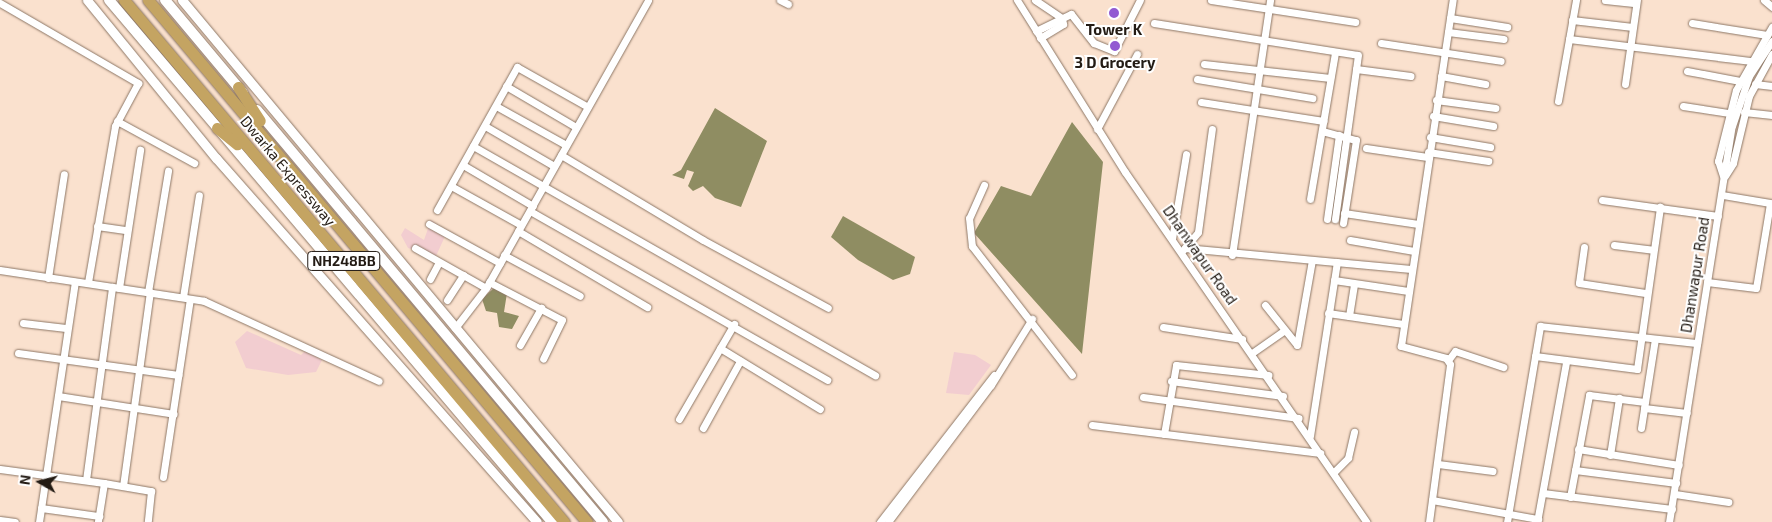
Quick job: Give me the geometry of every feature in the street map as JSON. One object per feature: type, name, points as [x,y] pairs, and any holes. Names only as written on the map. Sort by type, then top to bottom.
[{"type":"highway","name":"Dwarka Expressway","points":[[124,0],[564,522]]},
{"type":"highway","name":"Dwarka Expressway","points":[[148,0],[587,522]]},
{"type":"highway","points":[[238,87],[243,100],[305,178],[313,197]]},
{"type":"highway","points":[[217,128],[232,137],[288,204],[298,206]]},
{"type":"main road","points":[[108,0],[552,522]]},
{"type":"main road","points":[[165,0],[603,522]]},
{"type":"street","points":[[87,0],[216,158],[537,522]]},
{"type":"street","points":[[182,0],[618,522]]},
{"type":"street","points":[[455,328],[488,285],[648,0]]},
{"type":"street","points":[[780,0],[788,4]]},
{"type":"street","name":"Dhanwapur Road","points":[[1017,0],[1097,128],[1172,239],[1183,250],[1242,339],[1299,418],[1366,522]]},
{"type":"street","points":[[1035,0],[1062,18],[1063,24],[1040,38]]},
{"type":"street","points":[[1036,31],[1062,18],[1075,16],[1094,43],[1114,51],[1140,0]]},
{"type":"street","points":[[1211,0],[1355,22]]},
{"type":"street","points":[[1232,255],[1257,68],[1270,0]]},
{"type":"street","points":[[1449,360],[1403,348],[1403,324],[1433,116],[1453,0]]},
{"type":"street","points":[[1558,101],[1576,0]]},
{"type":"street","points":[[1605,0],[1636,2],[1625,84]]},
{"type":"street","points":[[1764,0],[1772,7]]},
{"type":"street","points":[[0,3],[138,83]]},
{"type":"street","points":[[1450,18],[1508,27]]},
{"type":"street","points":[[1572,20],[1633,28]]},
{"type":"street","points":[[1154,23],[1358,55],[1348,137],[1331,219],[1339,135]]},
{"type":"street","points":[[1692,23],[1767,35]]},
{"type":"street","points":[[1724,178],[1718,161],[1729,113],[1750,61],[1772,27]]},
{"type":"street","points":[[1448,32],[1504,39]]},
{"type":"street","points":[[1569,40],[1750,61]]},
{"type":"street","name":"Dhanwapur Road","points":[[1669,522],[1675,494],[1724,178],[1741,99],[1772,42]]},
{"type":"street","points":[[1381,43],[1444,54],[1501,61]]},
{"type":"street","points":[[1310,199],[1335,52]]},
{"type":"street","points":[[1097,128],[1137,54]]},
{"type":"street","points":[[1724,178],[1733,163],[1744,112],[1755,84],[1772,54]]},
{"type":"street","points":[[1204,64],[1257,68],[1330,78]]},
{"type":"street","points":[[437,210],[518,67],[588,107]]},
{"type":"street","points":[[1356,68],[1411,76]]},
{"type":"street","points":[[88,283],[117,121],[146,70]]},
{"type":"street","points":[[1687,71],[1740,82]]},
{"type":"street","points":[[1440,76],[1485,84]]},
{"type":"street","points":[[1198,79],[1312,98]]},
{"type":"street","points":[[1755,84],[1772,86]]},
{"type":"street","points":[[506,86],[576,127]]},
{"type":"street","points":[[1436,100],[1495,108]]},
{"type":"street","points":[[1201,102],[1324,121]]},
{"type":"street","points":[[496,106],[566,145]]},
{"type":"street","points":[[1683,106],[1729,113]]},
{"type":"street","points":[[1744,112],[1772,115]]},
{"type":"street","points":[[1433,116],[1493,126]]},
{"type":"street","points":[[117,121],[194,163]]},
{"type":"street","points":[[485,126],[554,166]]},
{"type":"street","points":[[1183,250],[1198,232],[1212,130]]},
{"type":"street","points":[[1322,131],[1356,140],[1343,223]]},
{"type":"street","points":[[1430,137],[1490,147]]},
{"type":"street","points":[[474,146],[545,183],[875,376]]},
{"type":"street","points":[[1366,148],[1488,161]]},
{"type":"street","points":[[86,480],[102,364],[140,150]]},
{"type":"street","points":[[1172,239],[1186,154]]},
{"type":"street","points":[[561,155],[703,240],[828,308]]},
{"type":"street","points":[[463,165],[532,208],[734,324],[827,380]]},
{"type":"street","points":[[124,486],[149,292],[168,171]]},
{"type":"street","points":[[48,278],[64,174]]},
{"type":"street","points":[[451,186],[647,307]]},
{"type":"street","points":[[984,186],[969,218],[970,240],[979,259],[1032,319],[1072,375]]},
{"type":"street","points":[[163,477],[179,375],[199,195]]},
{"type":"street","points":[[1707,282],[1756,288],[1770,203],[1722,195]]},
{"type":"street","points":[[1602,200],[1718,216]]},
{"type":"street","points":[[1535,356],[1566,362],[1634,370],[1641,338],[1645,293],[1660,207]]},
{"type":"street","points":[[1344,213],[1418,224]]},
{"type":"street","points":[[429,224],[500,263]]},
{"type":"street","points":[[97,226],[127,230]]},
{"type":"street","points":[[1350,240],[1414,250]]},
{"type":"street","points":[[1614,245],[1652,250]]},
{"type":"street","points":[[1584,247],[1579,283],[1645,293]]},
{"type":"street","points":[[415,248],[463,275],[541,308],[562,320],[543,359]]},
{"type":"street","points":[[1183,250],[1411,270]]},
{"type":"street","points":[[504,255],[580,296]]},
{"type":"street","points":[[1265,305],[1297,345],[1312,260]]},
{"type":"street","points":[[430,279],[439,262]]},
{"type":"street","points":[[1310,436],[1336,262]]},
{"type":"street","points":[[0,270],[210,303],[379,381]]},
{"type":"street","points":[[447,300],[463,275]]},
{"type":"street","points":[[1334,280],[1408,291]]},
{"type":"street","points":[[40,522],[66,328],[75,282]]},
{"type":"street","points":[[1348,316],[1354,284]]},
{"type":"street","points":[[520,345],[541,308]]},
{"type":"street","points":[[1328,313],[1403,324]]},
{"type":"street","points":[[880,522],[991,385],[994,375],[1032,319]]},
{"type":"street","points":[[23,323],[66,328]]},
{"type":"street","points":[[679,419],[734,324]]},
{"type":"street","points":[[1507,522],[1538,331],[1544,324],[1697,344]]},
{"type":"street","points":[[1163,327],[1242,339]]},
{"type":"street","points":[[1252,353],[1284,331]]},
{"type":"street","points":[[1642,428],[1655,339]]},
{"type":"street","points":[[720,348],[820,409]]},
{"type":"street","points":[[1429,522],[1438,464],[1449,360],[1455,351],[1503,367]]},
{"type":"street","points":[[18,353],[179,375]]},
{"type":"street","points":[[703,428],[740,361]]},
{"type":"street","points":[[1432,500],[1538,520],[1566,362]]},
{"type":"street","points":[[1164,434],[1171,381],[1179,364],[1268,375]]},
{"type":"street","points":[[1171,381],[1283,396]]},
{"type":"street","points":[[1570,497],[1590,395],[1619,398],[1687,413]]},
{"type":"street","points":[[58,396],[174,414]]},
{"type":"street","points":[[1142,397],[1299,418]]},
{"type":"street","points":[[1610,455],[1619,398]]},
{"type":"street","points":[[1092,424],[1320,453]]},
{"type":"street","points":[[1334,472],[1348,458],[1354,432]]},
{"type":"street","points":[[1578,449],[1678,465]]},
{"type":"street","points":[[1438,464],[1494,471]]},
{"type":"street","points":[[0,469],[104,482],[151,491],[148,522]]},
{"type":"street","points":[[1575,470],[1676,483]]},
{"type":"street","points":[[888,522],[918,477]]},
{"type":"street","points":[[41,508],[98,519],[104,482]]},
{"type":"street","points":[[1542,493],[1672,509]]},
{"type":"street","points":[[1675,494],[1728,502]]},
{"type":"street","points":[[0,520],[15,522]]},
{"type":"shaded area","points":[[715,108],[767,141],[741,207],[715,198],[703,186],[693,191],[688,186],[694,172],[687,170],[684,179],[672,175],[681,170]]},
{"type":"shaded area","points":[[1072,122],[1103,162],[1082,354],[974,233],[1001,186],[1031,196]]},
{"type":"shaded area","points":[[843,216],[915,257],[910,274],[893,280],[858,260],[831,237]]},
{"type":"shaded area","points":[[431,220],[447,232],[436,256],[408,248],[401,235],[405,228],[424,240]]},
{"type":"shaded area","points":[[495,287],[507,293],[504,312],[519,316],[512,329],[499,327],[497,313],[486,311],[482,299]]},
{"type":"shaded area","points":[[247,331],[301,355],[306,350],[322,360],[316,372],[288,375],[246,368],[235,342]]},
{"type":"shaded area","points":[[954,352],[975,355],[991,365],[969,395],[946,393]]},
{"type":"place","name":"Tower K","points":[[1114,13]]},
{"type":"place","name":"3 D Grocery","points":[[1115,46]]}]
